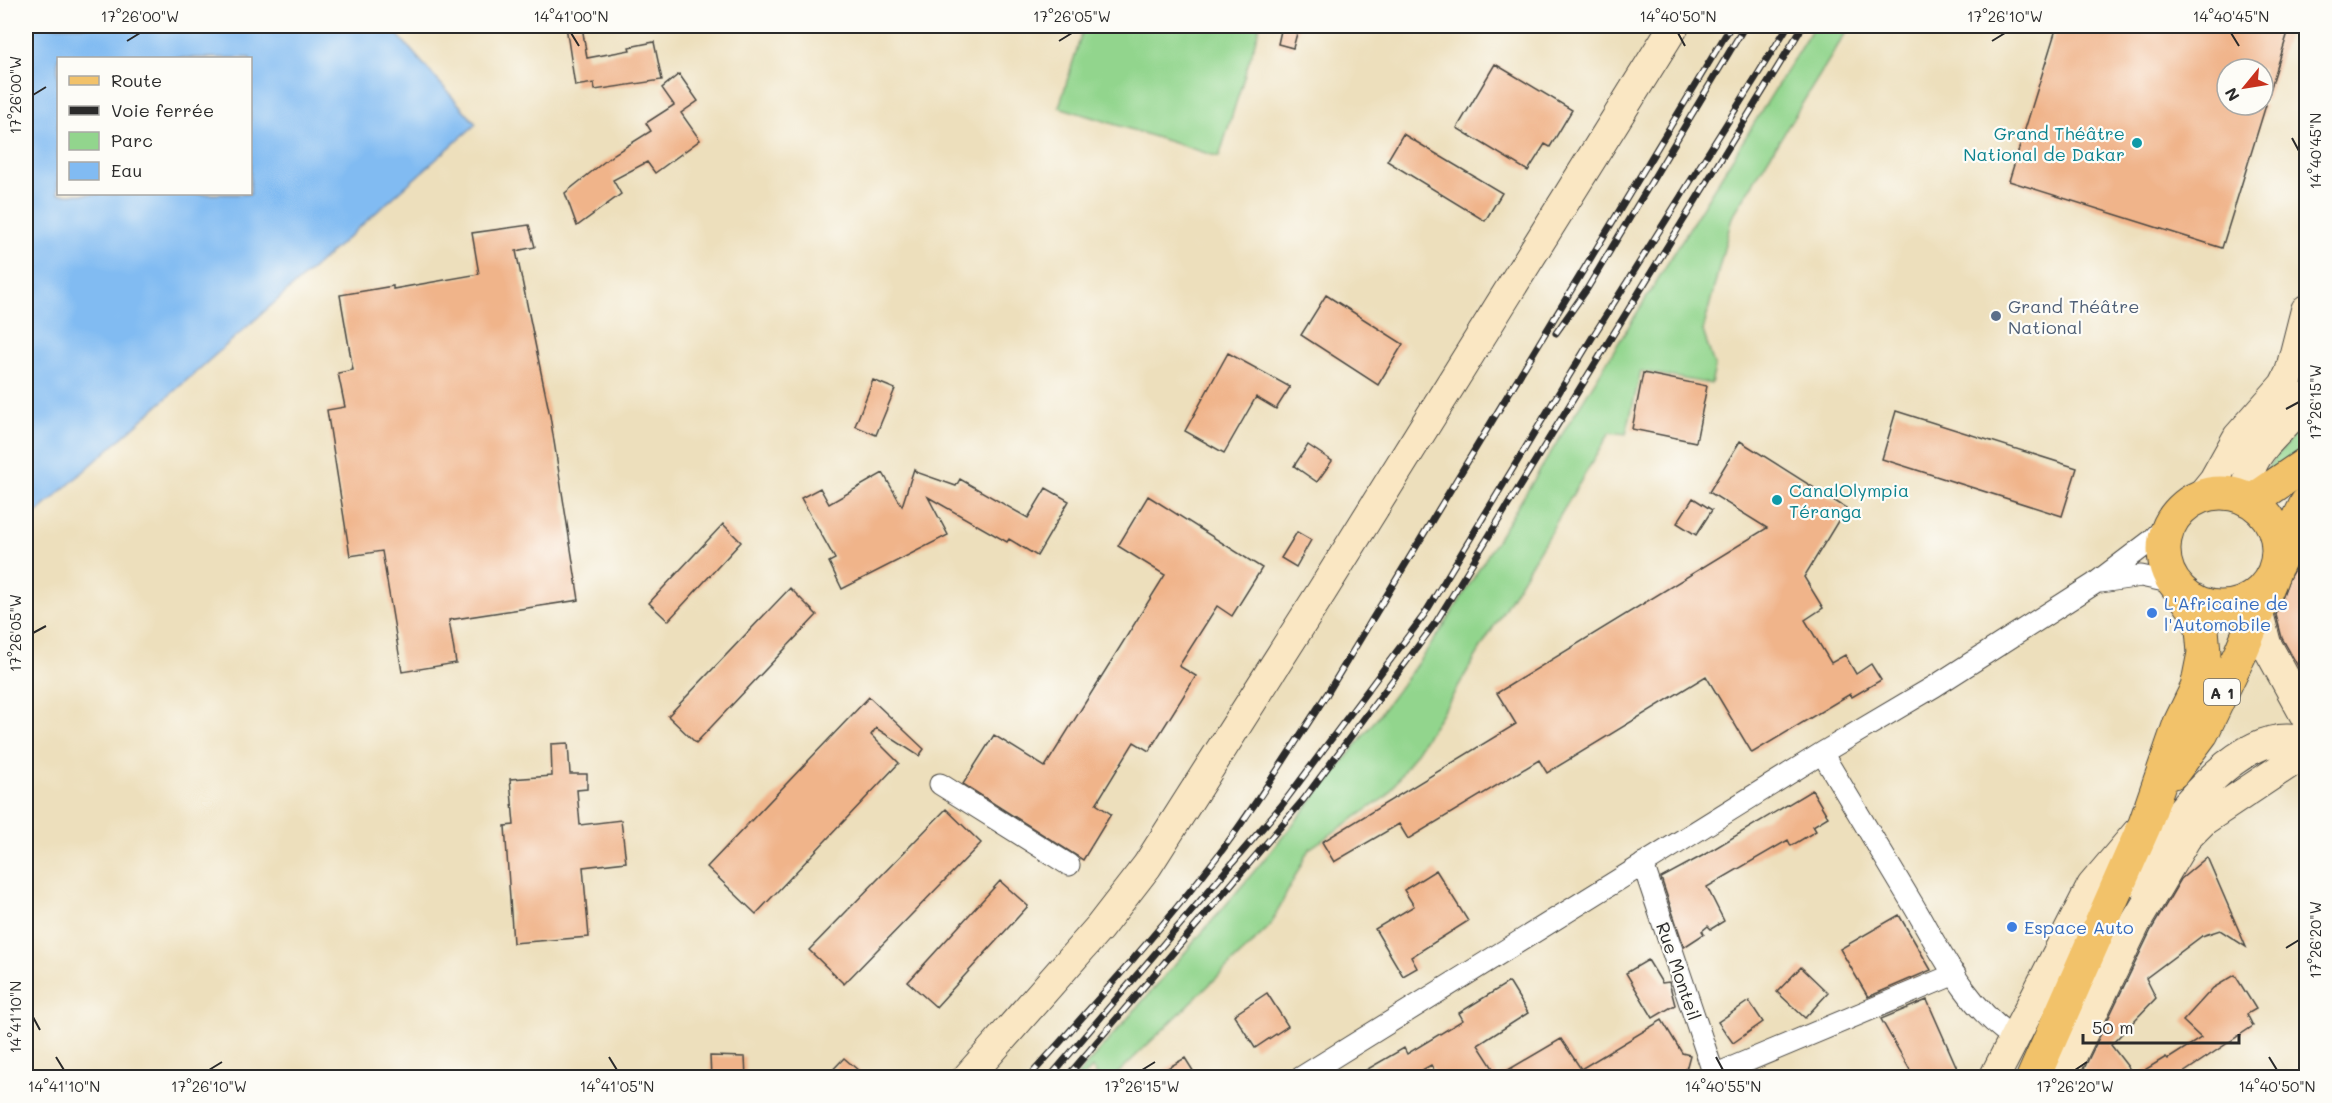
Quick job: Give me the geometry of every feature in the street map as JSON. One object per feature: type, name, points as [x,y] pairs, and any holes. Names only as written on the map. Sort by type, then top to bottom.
[{"type":"main road","points":[[2250,500],[2307,464]]},
{"type":"main road","points":[[2274,572],[2278,542],[2275,530],[2270,519],[2250,500],[2224,492],[2201,496],[2181,508],[2168,527],[2164,550],[2168,573],[2178,587],[2204,605],[2230,607],[2254,597],[2274,572],[2307,504]]},
{"type":"main road","name":"A 1","points":[[2150,810],[2202,733],[2258,613],[2274,572]]},
{"type":"main road","name":"A 1","points":[[2033,1077],[2110,905],[2150,810],[2180,723],[2197,688],[2203,666],[2202,629],[2195,610],[2178,587]]},
{"type":"street","points":[[967,1077],[1099,928],[1147,866],[1322,591],[1674,26]]},
{"type":"street","points":[[2201,496],[2214,480],[2238,437],[2284,386],[2290,373],[2307,310]]},
{"type":"street","points":[[2250,500],[2249,475],[2258,455],[2307,398]]},
{"type":"street","points":[[1300,1077],[1822,753],[1935,686],[2094,584],[2152,540],[2174,517]]},
{"type":"street","points":[[2094,584],[2141,576],[2178,587]]},
{"type":"street","points":[[2258,613],[2266,644],[2307,717]]},
{"type":"street","points":[[2110,905],[2175,818],[2223,770],[2266,743],[2296,739],[2307,743]]},
{"type":"street","points":[[2061,1077],[2136,922],[2186,838],[2204,820],[2307,752]]},
{"type":"street","points":[[1822,753],[1955,974],[1981,1011],[1996,1026],[2013,1037]]},
{"type":"street","points":[[940,784],[1069,865]]},
{"type":"street","points":[[1994,1077],[2092,886],[2150,810]]},
{"type":"street","name":"Rue Monteil","points":[[1643,864],[1714,1076]]},
{"type":"street","points":[[1714,1076],[1955,974]]},
{"type":"green space","points":[[1084,26],[1260,26],[1219,157],[1059,107]]},
{"type":"green space","points":[[1814,26],[1850,26],[1732,217],[1703,331],[1715,368],[1711,384],[1641,371],[1626,434],[1610,432],[1447,705],[1387,796],[1309,849],[1270,926],[1114,1077],[1098,1077],[1092,1068],[1084,1077],[1076,1077],[1219,913],[1311,802],[1356,746],[1442,629]]},
{"type":"green space","points":[[2306,421],[2306,448],[2268,481],[2265,477],[2268,466]]},
{"type":"water","points":[[26,26],[390,26],[476,124],[39,511],[26,518]]},
{"type":"building","points":[[566,26],[582,26],[587,58],[630,50],[629,47],[654,42],[662,80],[595,90],[594,83],[575,86]]},
{"type":"building","points":[[1282,26],[1299,26],[1293,48],[1278,44]]},
{"type":"building","name":"Grand Théâtre National de Dakar","points":[[2057,26],[2290,26],[2275,74],[2275,57],[2215,57],[2215,117],[2262,117],[2222,248],[2009,181]]},
{"type":"building","points":[[1495,64],[1572,110],[1550,147],[1545,144],[1528,171],[1457,128]]},
{"type":"building","points":[[679,74],[698,101],[681,113],[700,140],[655,173],[647,162],[613,180],[621,194],[577,226],[565,193],[614,154],[651,131],[646,123],[674,105],[662,88]]},
{"type":"building","points":[[1403,134],[1502,193],[1485,221],[1387,161]]},
{"type":"building","points":[[529,225],[535,247],[516,251],[550,416],[579,600],[449,620],[456,663],[402,672],[382,551],[350,556],[327,410],[345,407],[338,373],[353,370],[340,295],[393,286],[393,289],[479,274],[472,233]]},
{"type":"building","points":[[1326,295],[1403,344],[1378,385],[1301,335]]},
{"type":"building","points":[[1228,353],[1290,387],[1276,409],[1256,397],[1224,453],[1185,431]]},
{"type":"building","points":[[1643,373],[1707,386],[1696,442],[1632,429]]},
{"type":"building","points":[[873,380],[895,389],[876,435],[855,426]]},
{"type":"building","points":[[1896,411],[2077,468],[2062,516],[1882,459]]},
{"type":"building","points":[[1740,441],[1846,508],[1804,577],[1823,608],[1805,620],[1831,663],[1845,655],[1856,674],[1871,664],[1881,680],[1852,697],[1850,694],[1752,753],[1706,676],[1547,773],[1539,760],[1408,839],[1399,824],[1334,862],[1322,842],[1516,724],[1497,693],[1767,528],[1709,492]]},
{"type":"building","points":[[1308,445],[1332,461],[1317,482],[1294,466]]},
{"type":"building","points":[[914,469],[916,472],[956,486],[960,479],[1028,518],[1046,488],[1069,501],[1037,556],[1009,539],[1007,542],[928,497],[948,535],[842,589],[829,562],[835,559],[801,498],[820,488],[829,504],[883,473],[902,506]]},
{"type":"building","points":[[1148,496],[1262,568],[1232,616],[1217,606],[1179,666],[1196,676],[1149,751],[1134,742],[1096,804],[1111,814],[1083,860],[963,784],[994,735],[1045,767],[1165,575],[1118,546]]},
{"type":"building","points":[[1693,498],[1712,510],[1696,535],[1677,523]]},
{"type":"building","points":[[723,524],[741,542],[668,621],[649,603]]},
{"type":"building","points":[[1297,532],[1311,540],[1296,567],[1281,558]]},
{"type":"building","points":[[2307,548],[2307,682],[2282,638],[2276,615],[2289,578]]},
{"type":"building","points":[[790,588],[817,615],[696,743],[668,716]]},
{"type":"building","points":[[869,697],[924,749],[919,756],[876,728],[871,735],[899,763],[756,914],[707,867]]},
{"type":"building","points":[[568,743],[570,774],[587,774],[587,789],[577,790],[580,825],[621,820],[626,862],[583,867],[589,937],[513,943],[505,826],[514,825],[510,779],[552,776],[551,744]]},
{"type":"building","points":[[1812,790],[1828,817],[1813,826],[1816,831],[1791,846],[1788,840],[1707,887],[1724,921],[1711,929],[1708,926],[1702,931],[1704,934],[1684,947],[1661,878]]},
{"type":"building","points":[[946,809],[981,843],[844,984],[809,950]]},
{"type":"building","points":[[2207,857],[2246,947],[2220,930],[2202,936],[2146,978],[2156,998],[2111,1045],[2135,1076],[2166,1057],[2168,1059],[2201,1038],[2183,1021],[2213,988],[2235,975],[2256,1009],[2247,1014],[2253,1026],[2177,1077],[2080,1077],[2151,930],[2181,879]]},
{"type":"building","points":[[1436,870],[1468,921],[1411,957],[1417,968],[1403,976],[1375,929],[1414,906],[1404,890]]},
{"type":"building","points":[[1000,881],[1028,906],[936,1007],[908,982]]},
{"type":"building","points":[[1899,915],[1931,970],[1868,997],[1840,949]]},
{"type":"building","points":[[1648,960],[1662,983],[1669,982],[1675,1005],[1653,1018],[1626,973]]},
{"type":"building","points":[[1801,967],[1828,993],[1805,1018],[1777,992]]},
{"type":"building","points":[[1509,982],[1528,1013],[1478,1045],[1498,1076],[1561,1039],[1581,1069],[1662,1020],[1682,1053],[1690,1055],[1684,1077],[1438,1077],[1431,1065],[1410,1077],[1354,1077],[1404,1048],[1407,1054],[1463,1020],[1459,1013]]},
{"type":"building","points":[[1267,993],[1288,1026],[1255,1048],[1234,1015]]},
{"type":"building","points":[[1927,1000],[1961,1077],[1914,1077],[1881,1019]]},
{"type":"building","points":[[1749,1001],[1763,1022],[1733,1043],[1718,1022]]},
{"type":"building","points":[[710,1056],[745,1057],[746,1077],[711,1077]]},
{"type":"building","points":[[844,1058],[866,1077],[826,1077]]},
{"type":"building","points":[[1185,1058],[1197,1077],[1152,1077]]},
{"type":"railway","points":[[1028,1078],[1176,908],[1223,849],[1263,792],[1327,694],[1731,26]]},
{"type":"railway","points":[[1556,333],[1587,289],[1745,26]]},
{"type":"railway","points":[[1049,1078],[1282,805],[1424,615],[1595,333],[1788,26]]},
{"type":"railway","points":[[1066,1078],[1304,799],[1436,622],[1803,26]]},
{"type":"place","name":"Grand Théâtre National de Dakar","points":[[2137,143]]},
{"type":"place","name":"Grand Théâtre National","points":[[1996,316]]},
{"type":"place","name":"CanalOlympia Téranga","points":[[1777,500]]},
{"type":"place","name":"L'Africaine de l'Automobile","points":[[2152,613]]},
{"type":"place","name":"Espace Auto","points":[[2012,927]]}]
